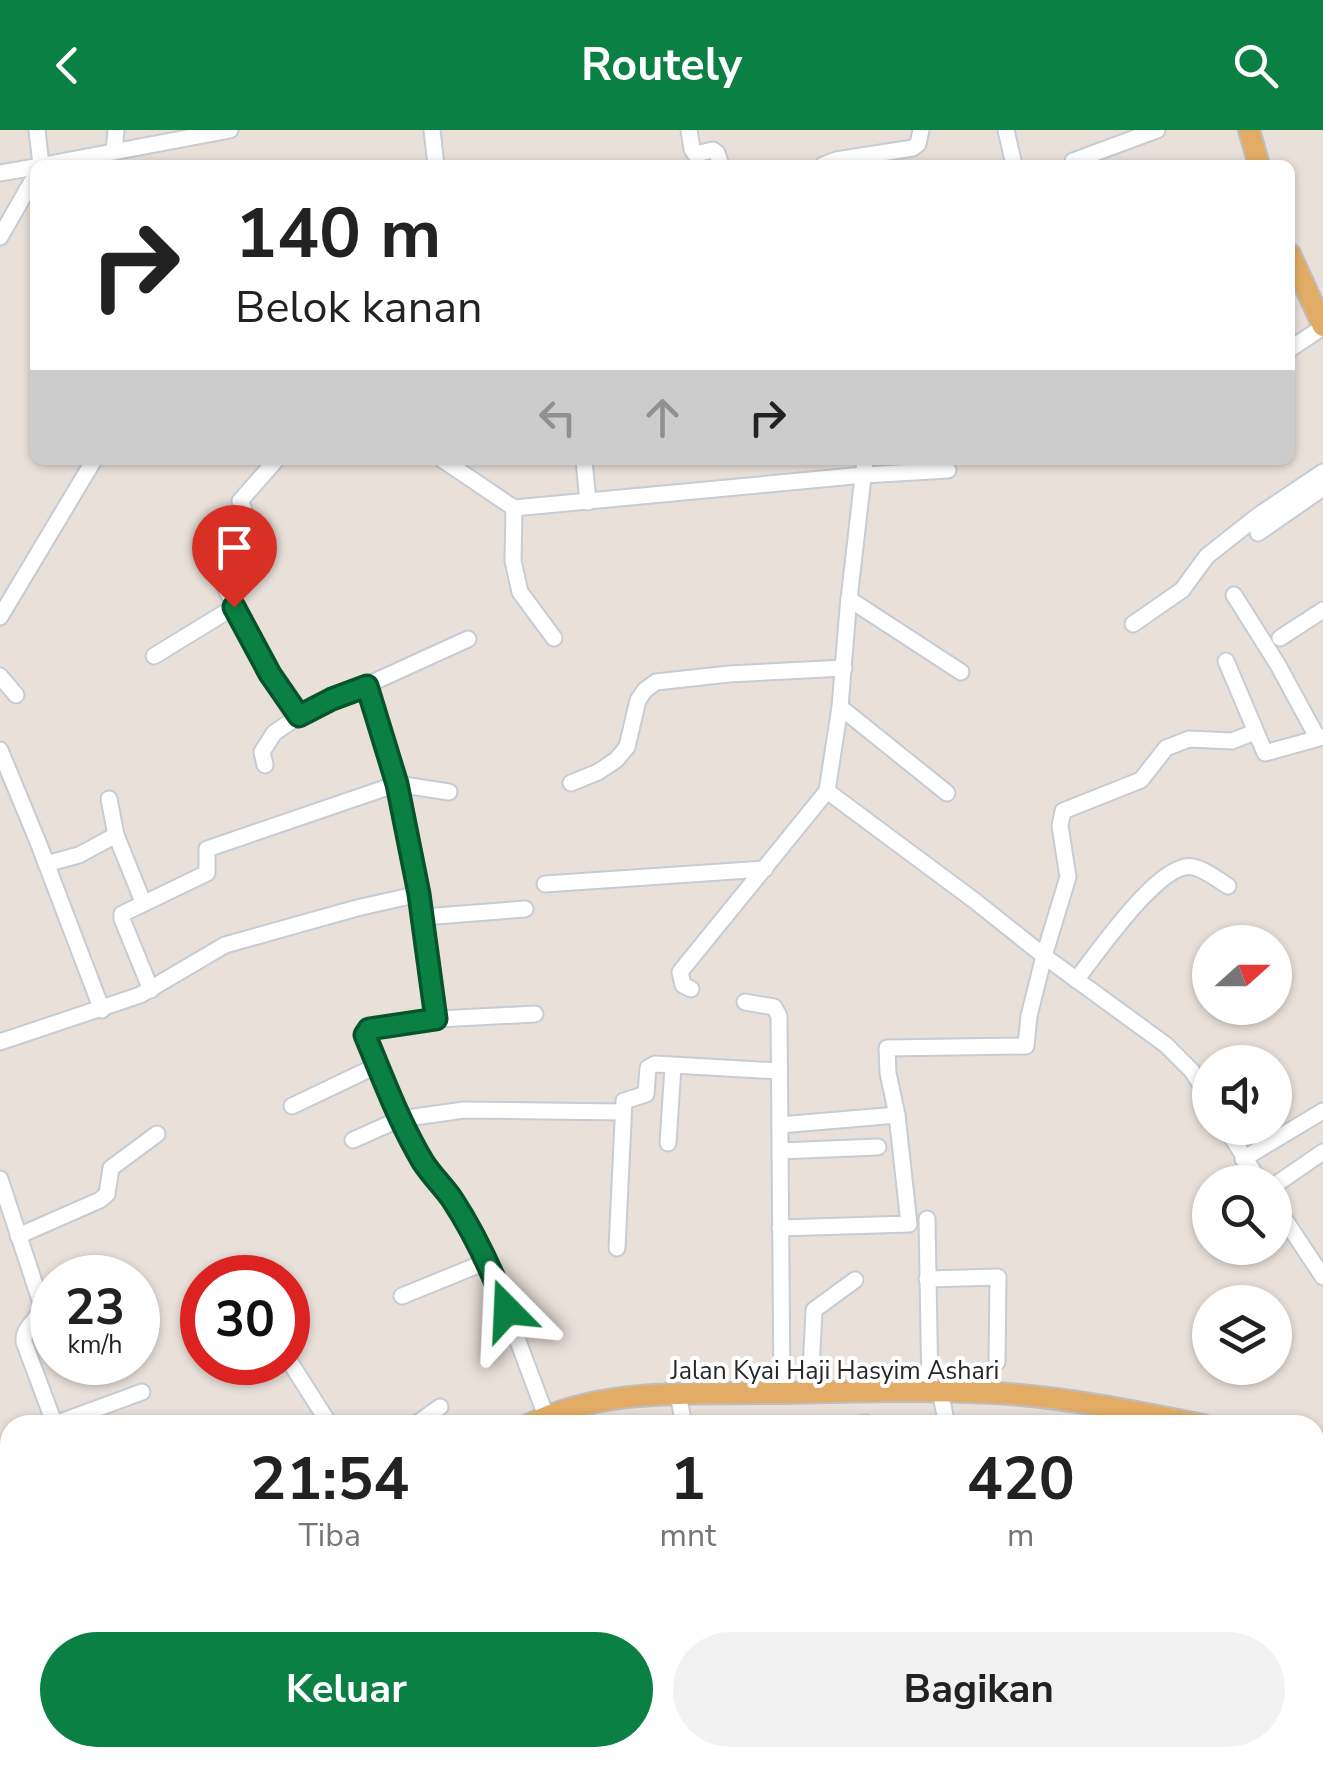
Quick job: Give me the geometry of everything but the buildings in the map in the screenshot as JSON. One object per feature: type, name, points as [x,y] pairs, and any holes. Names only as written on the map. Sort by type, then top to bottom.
[{"type":"main road","points":[[1249,130],[1258,160]]},
{"type":"main road","points":[[1295,265],[1323,327]]},
{"type":"main road","name":"Jalan Kyai Haji Hasyim Ashari","points":[[551,1415],[606,1400],[810,1391],[996,1393],[1084,1402],[1142,1415]]},
{"type":"street","points":[[37,130],[40,160]]},
{"type":"street","points":[[114,152],[116,130]]},
{"type":"street","points":[[72,160],[230,130]]},
{"type":"street","points":[[432,130],[435,160]]},
{"type":"street","points":[[689,130],[696,154],[713,150],[719,160]]},
{"type":"street","points":[[836,160],[913,148],[922,130]]},
{"type":"street","points":[[1006,130],[1013,160]]},
{"type":"street","points":[[1073,160],[1158,130]]},
{"type":"street","points":[[0,173],[30,168]]},
{"type":"street","points":[[0,237],[30,185]]},
{"type":"street","points":[[1295,346],[1323,327]]},
{"type":"street","points":[[0,616],[91,465]]},
{"type":"street","points":[[252,530],[240,502],[272,465]]},
{"type":"street","points":[[450,465],[514,508],[864,468],[948,470]]},
{"type":"street","points":[[584,465],[588,502]]},
{"type":"street","points":[[691,989],[683,984],[680,972],[828,791],[864,468]]},
{"type":"street","points":[[1133,624],[1182,590],[1207,556],[1323,472]]},
{"type":"street","points":[[1258,534],[1323,488]]},
{"type":"street","points":[[514,508],[513,561],[520,592],[554,638]]},
{"type":"street","points":[[209,556],[270,674],[299,716]]},
{"type":"street","points":[[849,599],[961,672]]},
{"type":"street","points":[[1226,661],[1265,753],[1320,737],[1238,600]]},
{"type":"street","points":[[154,656],[234,607]]},
{"type":"street","points":[[1280,638],[1323,610]]},
{"type":"street","points":[[266,764],[262,752],[274,733],[299,716],[468,639]]},
{"type":"street","points":[[571,783],[598,772],[627,747],[638,700],[656,682],[844,668]]},
{"type":"street","points":[[0,676],[16,696]]},
{"type":"street","points":[[367,686],[397,784],[423,917],[436,1019]]},
{"type":"street","points":[[840,708],[947,793]]},
{"type":"street","points":[[780,1228],[909,1224],[887,1048],[1026,1046],[1029,1016],[1068,877],[1060,826],[1062,812],[1141,780],[1166,748],[1189,739],[1232,741],[1255,732]]},
{"type":"street","points":[[0,750],[102,1010]]},
{"type":"street","points":[[151,990],[122,914],[207,872],[206,849],[397,784],[449,792]]},
{"type":"street","points":[[828,791],[1166,1045],[1192,1071]]},
{"type":"street","points":[[109,800],[116,835],[144,902]]},
{"type":"street","points":[[46,864],[79,854],[116,835]]},
{"type":"street","points":[[1076,980],[1146,892],[1174,868],[1192,866],[1228,886]]},
{"type":"street","points":[[545,884],[765,869]]},
{"type":"street","points":[[0,1042],[151,990],[234,942],[419,894]]},
{"type":"street","points":[[423,917],[526,910]]},
{"type":"street","points":[[745,1002],[774,1007],[779,1016],[782,1392]]},
{"type":"street","points":[[535,1014],[391,1024],[366,1031],[365,1035],[421,1159],[448,1194],[488,1261],[535,1415]]},
{"type":"street","points":[[292,1106],[378,1064]]},
{"type":"street","points":[[617,1248],[622,1112],[624,1101],[646,1094],[648,1068],[655,1064],[779,1071]]},
{"type":"street","points":[[668,1143],[673,1067]]},
{"type":"street","points":[[353,1140],[400,1119],[464,1110],[622,1112]]},
{"type":"street","points":[[1243,1159],[1323,1110]]},
{"type":"street","points":[[780,1125],[897,1115]]},
{"type":"street","points":[[18,1236],[100,1200],[109,1186],[111,1168],[157,1134]]},
{"type":"street","points":[[1235,1145],[1247,1165]]},
{"type":"street","points":[[780,1151],[878,1147]]},
{"type":"street","points":[[1292,1176],[1320,1160]]},
{"type":"street","points":[[0,1178],[42,1306],[40,1314],[27,1327],[24,1342],[51,1415]]},
{"type":"street","points":[[926,1220],[935,1391],[944,1415]]},
{"type":"street","points":[[1292,1230],[1323,1277]]},
{"type":"street","points":[[402,1296],[488,1261]]},
{"type":"street","points":[[927,1279],[998,1276],[997,1362]]},
{"type":"street","points":[[810,1391],[814,1310],[856,1280]]},
{"type":"street","points":[[305,1385],[324,1415]]},
{"type":"street","points":[[81,1415],[142,1392]]},
{"type":"street","points":[[678,1394],[682,1415]]},
{"type":"street","points":[[429,1415],[440,1407]]},
{"type":"route","points":[[234,607],[270,674],[299,716],[367,686],[397,784],[419,894],[436,1019],[369,1029],[365,1035],[400,1119],[421,1159],[448,1194],[488,1261],[507,1310]]}]
